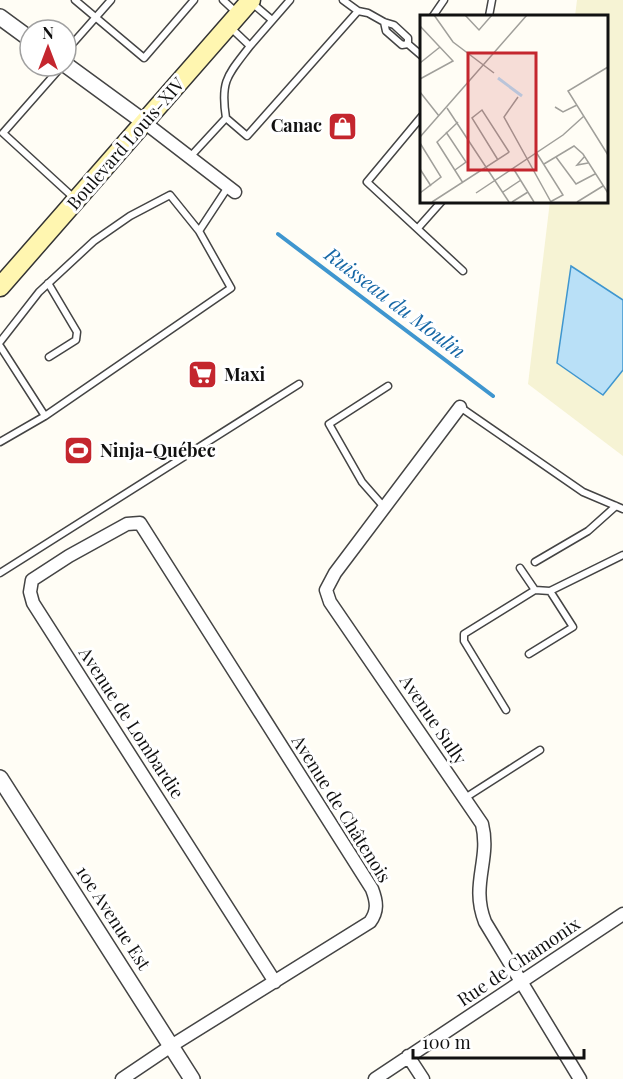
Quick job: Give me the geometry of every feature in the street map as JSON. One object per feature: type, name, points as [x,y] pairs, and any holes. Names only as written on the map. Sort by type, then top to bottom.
[{"type":"main road","name":"Boulevard Louis-XIV","points":[[0,287],[242,10]]},
{"type":"street","points":[[0,16],[18,30]]},
{"type":"street","points":[[78,75],[232,189]]},
{"type":"street","name":"Avenue Sully","points":[[460,407],[335,573],[326,590],[330,602],[482,824],[485,836],[478,888],[485,922],[580,1079]]},
{"type":"street","name":"Avenue de Châtenois","points":[[122,1079],[370,922],[375,915],[376,899],[366,879],[140,523],[135,523]]},
{"type":"street","name":"Avenue de Lombardie","points":[[135,523],[127,524],[105,535],[32,580],[30,592],[33,603],[274,982]]},
{"type":"street","name":"10e Avenue Est","points":[[0,778],[192,1079]]},
{"type":"street","name":"Rue de Chamonix","points":[[375,1079],[622,916]]},
{"type":"street","points":[[408,1056],[423,1079]]},
{"type":"lane","points":[[75,0],[144,58],[194,0]]},
{"type":"lane","points":[[78,37],[111,0]]},
{"type":"lane","points":[[223,0],[242,10],[272,20]]},
{"type":"lane","points":[[290,0],[250,46],[227,77],[223,91],[226,118],[247,136],[358,11]]},
{"type":"lane","points":[[345,0],[358,11],[394,25],[408,38],[408,44],[420,54]]},
{"type":"lane","points":[[434,15],[444,0]]},
{"type":"lane","points":[[489,15],[492,0]]},
{"type":"lane","points":[[242,10],[250,46]]},
{"type":"lane","points":[[52,78],[1,133],[76,201]]},
{"type":"lane","points":[[189,158],[226,118]]},
{"type":"lane","points":[[420,118],[367,182],[463,271]]},
{"type":"lane","points":[[199,231],[232,189]]},
{"type":"lane","points":[[0,442],[45,416],[231,288],[199,231],[170,195],[129,216],[94,241],[39,292],[0,344],[45,416]]},
{"type":"lane","points":[[418,228],[441,202]]},
{"type":"lane","points":[[48,284],[77,332],[76,340],[49,357]]},
{"type":"lane","points":[[0,573],[299,384]]},
{"type":"lane","points":[[385,507],[362,482],[329,424],[388,386]]},
{"type":"lane","points":[[460,407],[583,492],[620,507]]},
{"type":"lane","points":[[535,562],[588,531],[620,507]]},
{"type":"lane","points":[[506,710],[464,641],[464,634],[535,590],[550,591],[623,555]]},
{"type":"lane","points":[[520,567],[535,590]]},
{"type":"lane","points":[[529,654],[573,627],[550,591]]},
{"type":"lane","points":[[465,798],[540,750]]},
{"type":"shaded area","points":[[577,0],[623,0],[623,456],[528,384],[550,202],[608,202],[608,15],[575,15]]},
{"type":"water","points":[[571,266],[623,300],[623,370],[603,395],[557,363]]},
{"type":"waterway","name":"Ruisseau du Moulin","points":[[278,234],[493,396]]},
{"type":"place","name":"Canac","points":[[343,126]]},
{"type":"place","name":"Maxi","points":[[203,375]]},
{"type":"place","name":"Ninja-Québec","points":[[79,451]]}]
